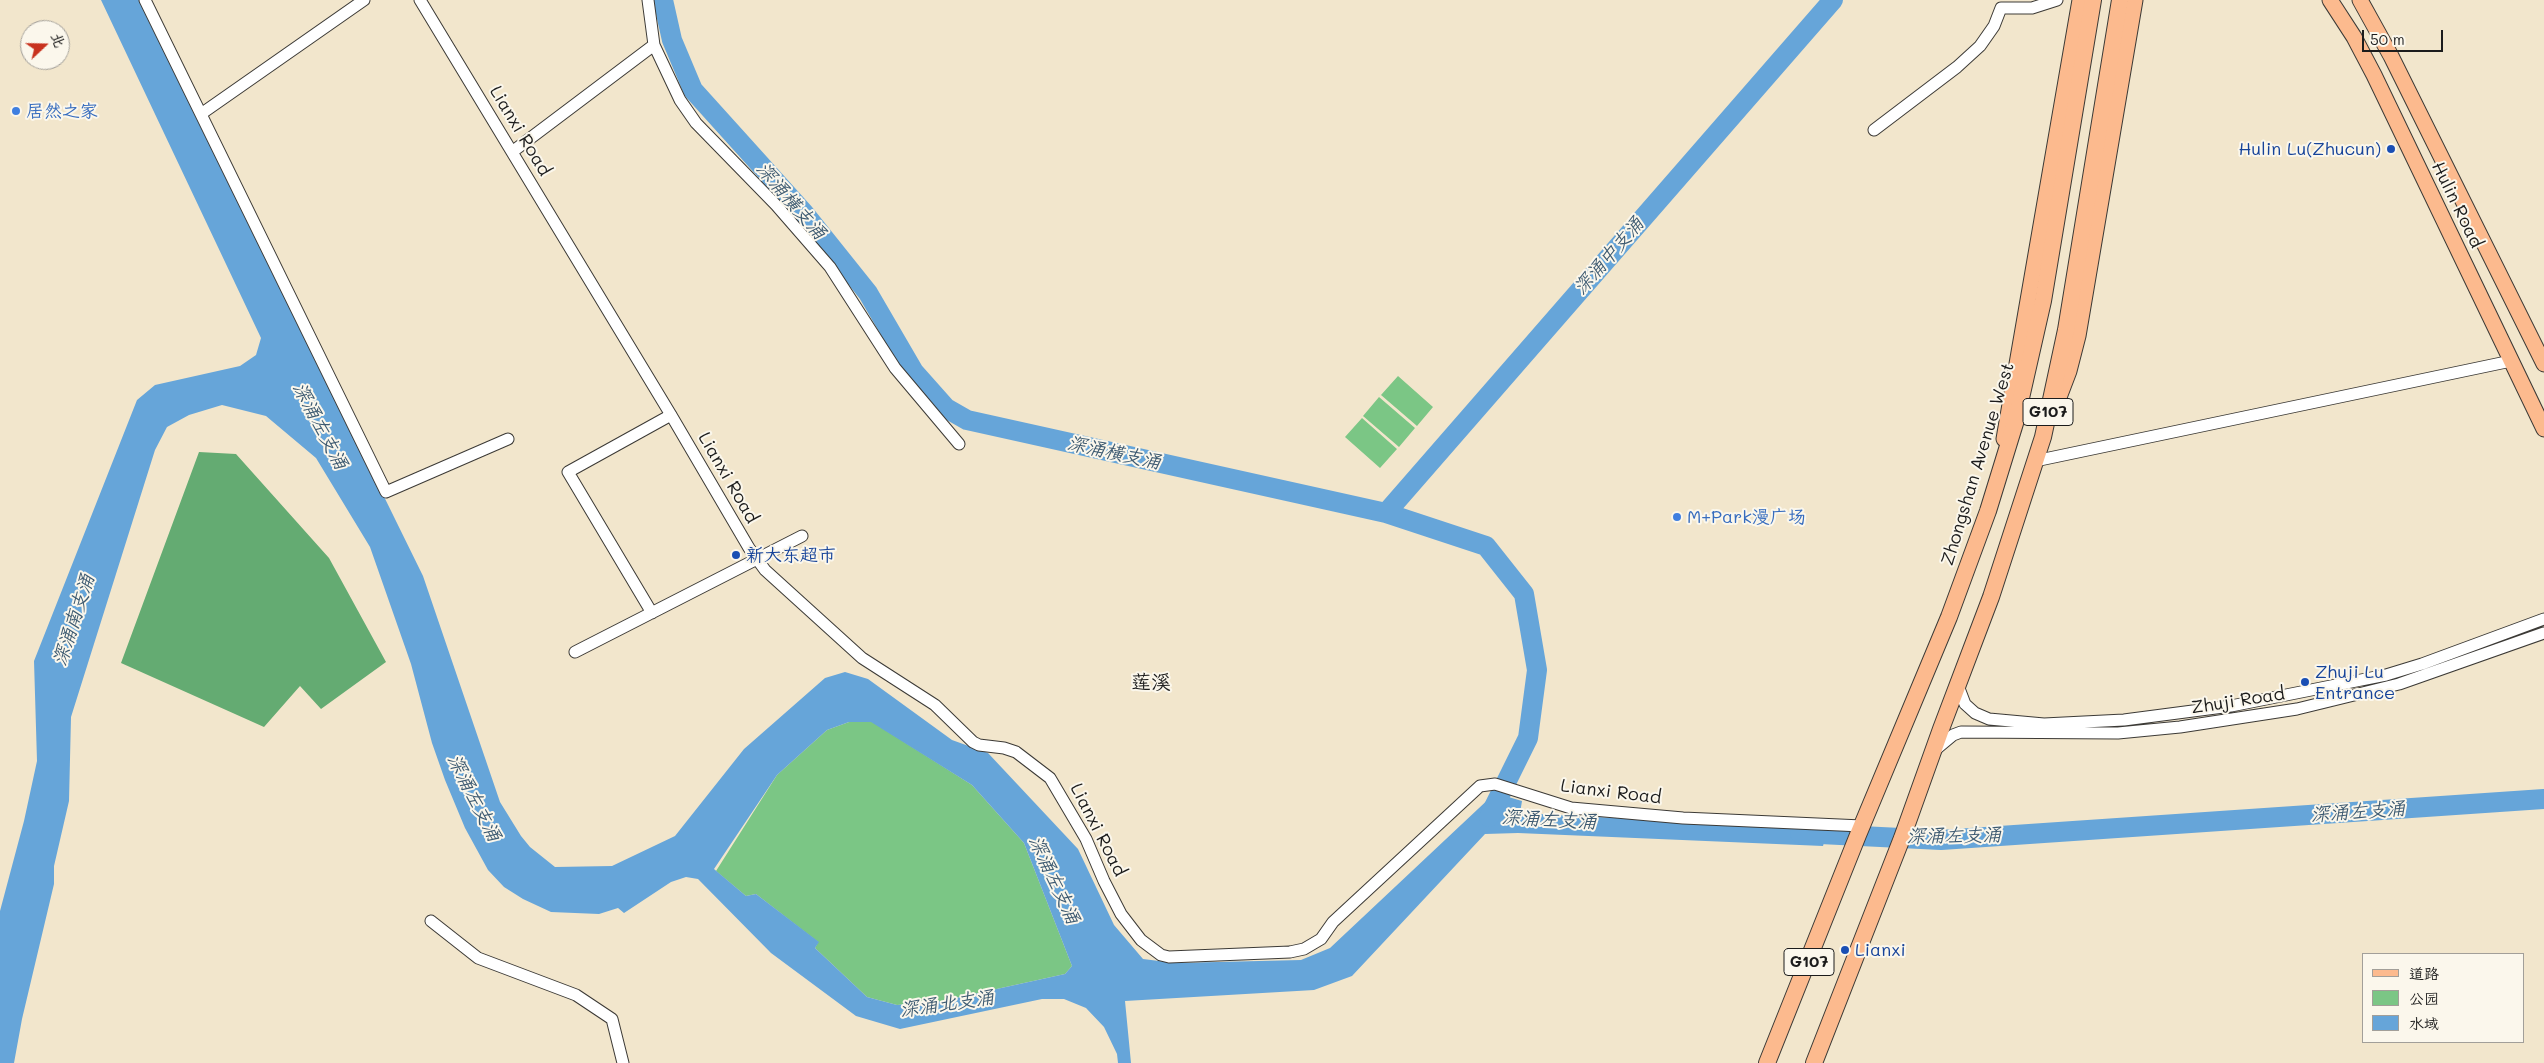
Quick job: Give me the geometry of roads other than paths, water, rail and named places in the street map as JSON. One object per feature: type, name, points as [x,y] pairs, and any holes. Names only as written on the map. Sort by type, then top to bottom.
[{"type":"highway","name":"G107","points":[[1814,1063],[1902,838],[1957,683],[1991,597],[2043,437],[2066,330],[2120,0]]},
{"type":"highway","name":"Zhongshan Avenue West","points":[[1860,830],[1949,617],[1998,476],[2031,364],[2073,126],[2080,1]]},
{"type":"highway","name":"G107","points":[[1768,1063],[1860,830]]},
{"type":"main road","points":[[2043,437],[2069,371],[2078,336],[2135,0]]},
{"type":"main road","name":"Hulin Road","points":[[2330,0],[2354,37],[2374,75],[2544,429]]},
{"type":"main road","name":"Hulin Road","points":[[2360,0],[2391,56],[2544,364]]},
{"type":"main road","points":[[1998,476],[2080,1]]},
{"type":"street","points":[[145,0],[386,492],[508,439]]},
{"type":"street","points":[[201,114],[364,0]]},
{"type":"street","name":"Lianxi Road","points":[[420,0],[757,559],[792,597],[862,658],[935,705],[973,742],[979,745],[1004,748],[1016,752],[1050,778],[1086,839],[1121,914],[1140,940],[1169,957],[1304,950],[1321,939],[1333,922],[1480,786],[1495,784],[1570,808],[1860,830]]},
{"type":"street","points":[[648,0],[654,46],[680,100],[696,123],[776,205],[824,260],[895,368],[959,444]]},
{"type":"street","points":[[1874,130],[1957,68],[1980,46],[1994,26],[2001,8],[2032,8],[2058,0]]},
{"type":"street","points":[[512,152],[654,46]]},
{"type":"street","points":[[2530,335],[2544,347]]},
{"type":"street","points":[[2036,461],[2512,361]]},
{"type":"street","points":[[652,613],[568,472],[671,415]]},
{"type":"street","points":[[574,652],[802,536]]},
{"type":"street","name":"Zhuji Road","points":[[1957,683],[1965,704],[1975,713],[1989,718],[2044,724],[2124,720],[2231,706],[2386,675],[2422,664],[2544,618]]},
{"type":"street","name":"Zhuji Road","points":[[1932,753],[1944,741],[1961,732],[2118,733],[2180,727],[2298,709],[2399,684],[2544,633]]},
{"type":"street","points":[[431,921],[478,958],[576,995],[612,1018],[623,1063]]},
{"type":"water","points":[[101,0],[140,0],[423,576],[500,802],[530,847],[555,867],[612,866],[675,836],[744,749],[825,678],[845,672],[868,679],[952,740],[988,753],[1078,849],[1114,925],[1143,959],[1175,963],[1301,960],[1330,948],[1495,793],[1522,801],[1520,813],[1828,829],[1823,846],[1518,833],[1485,834],[1352,976],[1314,990],[1125,1001],[1131,1063],[1118,1063],[1117,1054],[1104,1027],[1086,1008],[1064,999],[1042,999],[900,1029],[856,1016],[771,953],[698,879],[686,877],[671,882],[624,913],[618,908],[599,914],[551,912],[523,899],[504,887],[488,870],[465,828],[445,780],[432,743],[411,664],[370,547],[316,458],[266,416],[222,405],[189,415],[167,427],[155,450],[71,717],[69,801],[54,866],[54,884],[22,1019],[14,1063],[0,1063],[0,911],[24,821],[37,761],[34,661],[137,400],[155,385],[240,366],[256,355],[261,338]],"holes":[[[849,722],[871,722],[972,785],[1024,843],[1072,966],[1065,974],[942,1001],[897,1005],[867,997],[815,948],[819,942],[756,894],[746,896],[714,869],[777,775],[827,730]]]},
{"type":"waterway","name":"深涌横支涌","points":[[663,0],[672,40],[693,90],[804,213],[868,293],[914,372],[946,408],[967,420],[1386,513],[1486,546],[1524,594],[1537,670],[1528,738],[1489,817]]},
{"type":"waterway","name":"深涌中支涌","points":[[1386,513],[1833,0]]},
{"type":"waterway","name":"深涌左支涌","points":[[1800,833],[1941,840],[2544,799]]},
{"type":"place","name":"居然之家","points":[[16,111]]},
{"type":"place","name":"Hulin Lu(Zhucun)","points":[[2391,149]]},
{"type":"place","name":"M+Park漫广场","points":[[1677,517]]},
{"type":"place","name":"新大东超市","points":[[736,555]]},
{"type":"place","name":"Zhuji Lu Entrance","points":[[2305,682]]},
{"type":"place","name":"Lianxi","points":[[1845,950]]},
{"type":"district","name":"莲溪","points":[[1151,683]]},
{"type":"water label","name":"深涌南支涌","points":[[74,620]]},
{"type":"water label","name":"深涌北支涌","points":[[947,1004]]}]
